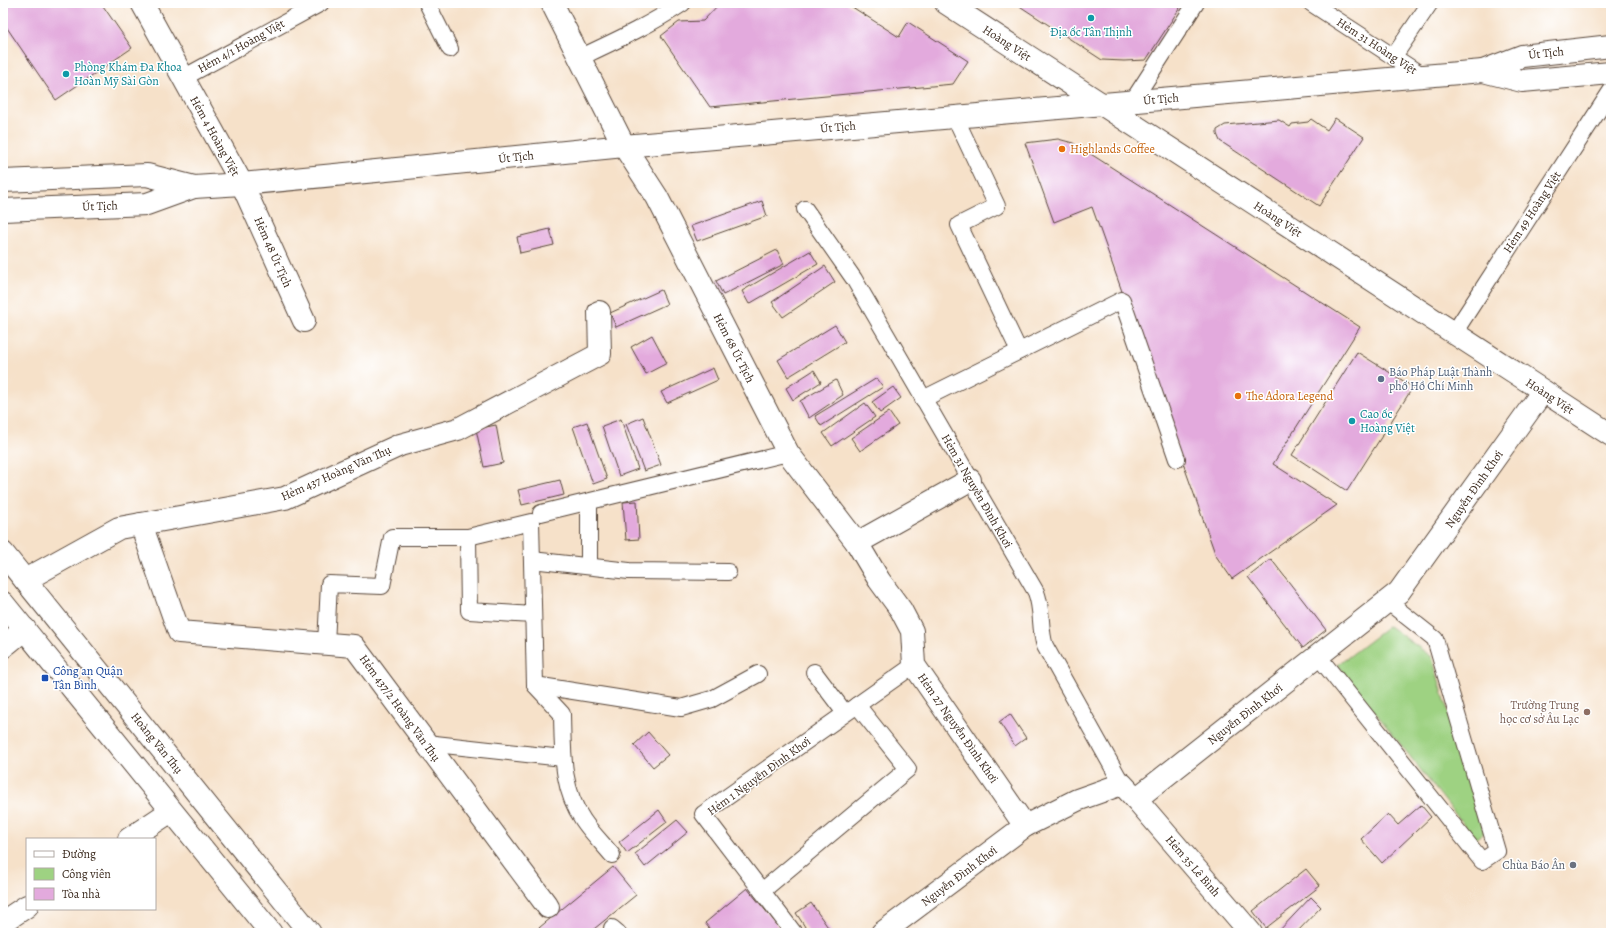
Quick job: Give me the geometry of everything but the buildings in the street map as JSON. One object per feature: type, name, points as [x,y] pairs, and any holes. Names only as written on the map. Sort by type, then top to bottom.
[{"type":"street","name":"Hẻm 4 Hoàng Việt","points":[[142,3],[242,184]]},
{"type":"street","name":"Hẻm 68 Út Tịch","points":[[552,3],[624,146],[657,197],[788,453],[857,543]]},
{"type":"street","name":"Hoàng Việt","points":[[952,5],[1101,104],[1611,435]]},
{"type":"street","name":"Út Tịch","points":[[3,210],[147,204],[194,187],[242,184],[624,146],[955,116],[1483,71],[1522,56],[1611,46]]},
{"type":"street","name":"Út Tịch","points":[[1483,71],[1522,81],[1611,73]]},
{"type":"street","name":"Út Tịch","points":[[3,181],[147,175],[194,187]]},
{"type":"street","name":"Hẻm 48 Út Tịch","points":[[242,184],[304,321]]},
{"type":"street","name":"Hẻm 437 Hoàng Văn Thụ","points":[[25,580],[119,528],[285,498],[400,445],[458,429],[600,354],[599,312]]},
{"type":"street","name":"Nguyễn Đình Khơi","points":[[882,933],[1025,826],[1077,800],[1129,792],[1318,656],[1399,592],[1412,577],[1543,391]]},
{"type":"street","points":[[857,543],[970,480]]},
{"type":"street","name":"Hẻm 437/2 Hoàng Văn Thụ","points":[[141,524],[179,632],[354,646],[548,907]]},
{"type":"street","name":"Hẻm 27 Nguyễn Đình Khơi","points":[[857,543],[879,580],[901,610],[912,631],[914,665],[1025,826]]},
{"type":"street","name":"Hoàng Văn Thụ","points":[[3,553],[310,933]]},
{"type":"street","points":[[3,603],[270,933]]},
{"type":"street","points":[[3,647],[25,629]]},
{"type":"street","name":"Hẻm 35 Lê Bình","points":[[1129,792],[1250,933]]},
{"type":"street","points":[[131,838],[172,811]]},
{"type":"street","points":[[3,922],[26,907]]},
{"type":"lane","name":"Hẻm 4/1 Hoàng Việt","points":[[183,78],[321,3]]},
{"type":"lane","points":[[427,3],[450,49]]},
{"type":"lane","points":[[579,58],[635,31],[683,3]]},
{"type":"lane","points":[[1132,102],[1196,3]]},
{"type":"lane","name":"Hẻm 31 Hoàng Việt","points":[[1311,3],[1423,76]]},
{"type":"lane","points":[[1394,56],[1430,3]]},
{"type":"lane","name":"Hẻm 49 Hoàng Việt","points":[[1454,333],[1611,91]]},
{"type":"lane","points":[[955,116],[997,206],[959,225],[1019,351]]},
{"type":"lane","name":"Hẻm 31 Nguyễn Đình Khơi","points":[[805,209],[854,279],[1036,592],[1041,608],[1041,632],[1045,646],[1129,792]]},
{"type":"lane","points":[[923,399],[1122,300],[1178,459]]},
{"type":"lane","points":[[326,644],[329,584],[382,586],[392,538],[468,537],[589,502],[788,453]]},
{"type":"lane","points":[[589,502],[590,566]]},
{"type":"lane","points":[[536,518],[532,560],[535,685],[562,714],[563,758],[568,792],[582,820],[612,855]]},
{"type":"lane","points":[[468,537],[469,612],[533,615]]},
{"type":"lane","points":[[532,560],[629,571],[728,572]]},
{"type":"lane","points":[[1318,656],[1482,861],[1497,851],[1435,639],[1387,601]]},
{"type":"lane","name":"Hẻm 1 Nguyễn Đình Khơi","points":[[794,933],[703,814],[914,665]]},
{"type":"lane","points":[[762,891],[908,769],[814,672]]},
{"type":"lane","points":[[535,685],[681,708],[712,699],[758,674]]},
{"type":"lane","points":[[426,743],[563,758]]},
{"type":"green space","points":[[1389,626],[1432,657],[1484,832],[1475,839],[1338,665]]},
{"type":"place","name":"Địa ốc Tân Thịnh","points":[[1091,18]]},
{"type":"place","name":"Phòng Khám Đa Khoa Hoàn Mỹ Sài Gòn","points":[[66,74]]},
{"type":"place","name":"Highlands Coffee","points":[[1062,149]]},
{"type":"place","name":"Báo Pháp Luật Thành phố Hồ Chí Minh","points":[[1381,379]]},
{"type":"place","name":"The Adora Legend","points":[[1238,396]]},
{"type":"place","name":"Cao ốc Hoàng Việt","points":[[1352,421]]},
{"type":"place","name":"Công an Quận Tân Bình","points":[[45,678]]},
{"type":"place","name":"Trường Trung học cơ sở Âu Lạc","points":[[1587,712]]},
{"type":"place","name":"Chùa Báo Ân","points":[[1573,865]]}]
